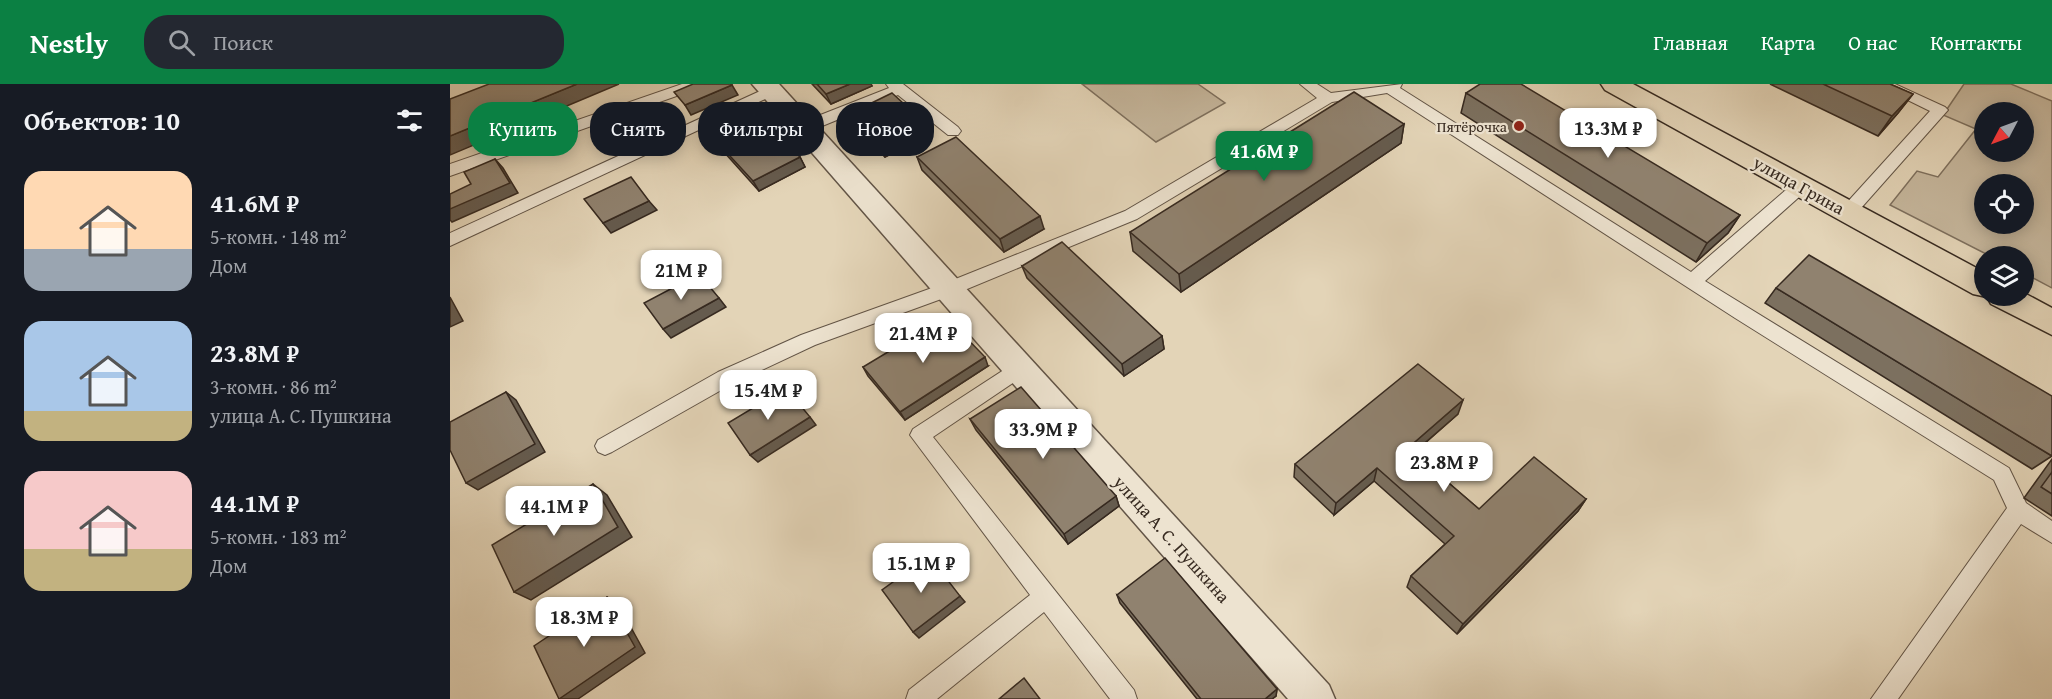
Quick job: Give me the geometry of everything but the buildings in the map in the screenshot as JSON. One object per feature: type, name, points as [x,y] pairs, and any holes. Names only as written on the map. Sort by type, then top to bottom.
[{"type":"highway","name":"улица Грина","points":[[1614,84],[1974,281]]},
{"type":"highway","points":[[2021,306],[2052,323]]},
{"type":"street","name":"улица А. С. Пушкина","points":[[768,88],[781,102]]},
{"type":"street","name":"улица А. С. Пушкина","points":[[824,150],[1315,699]]},
{"type":"lane","points":[[450,171],[698,84]]},
{"type":"lane","points":[[1307,84],[1328,98]]},
{"type":"lane","points":[[1848,212],[1940,110],[1882,84]]},
{"type":"lane","points":[[605,446],[725,378],[808,340],[949,289],[1131,215],[1328,98],[1393,86],[1742,313],[2002,474],[2018,510],[2052,533]]},
{"type":"lane","points":[[824,119],[895,87],[953,131]]},
{"type":"lane","points":[[450,240],[768,88]]},
{"type":"lane","points":[[1694,280],[1801,186]]},
{"type":"lane","points":[[1019,368],[920,435],[1125,699]]},
{"type":"lane","points":[[1883,699],[2018,510]]},
{"type":"lane","points":[[918,699],[1045,597]]},
{"type":"shaded area","points":[[1082,84],[1198,84],[1225,103],[1156,142]]},
{"type":"shaded area","points":[[1964,84],[2011,84],[2052,101],[2052,288],[2034,278],[2034,246],[1974,246],[1974,248],[1890,205],[1917,171],[1938,177],[1974,132],[1974,162],[2034,162],[2034,102],[1974,102],[1974,128],[1943,115]]},
{"type":"place","name":"Пятёрочка","points":[[1519,126]]}]
